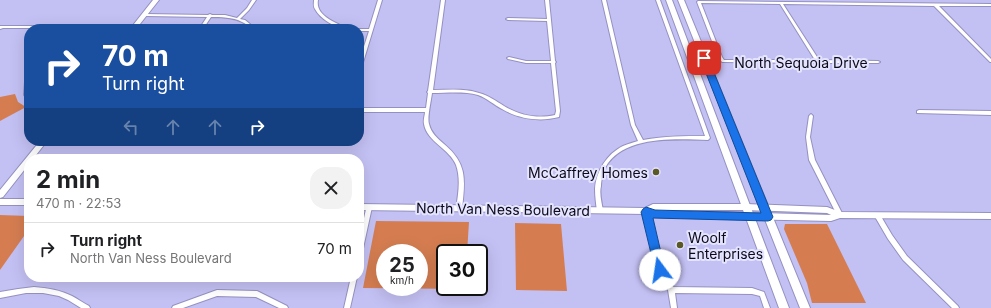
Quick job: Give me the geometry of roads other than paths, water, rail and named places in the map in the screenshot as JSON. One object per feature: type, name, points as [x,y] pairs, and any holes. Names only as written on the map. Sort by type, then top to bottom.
[{"type":"main road","points":[[669,0],[784,308]]},
{"type":"main road","points":[[680,0],[805,308]]},
{"type":"street","points":[[137,24],[156,0]]},
{"type":"street","points":[[238,18],[248,10],[254,0]]},
{"type":"street","points":[[316,0],[314,3],[316,8],[327,20],[335,24]]},
{"type":"street","points":[[364,53],[380,0]]},
{"type":"street","points":[[443,0],[429,92],[426,123],[430,133],[451,153],[460,166],[462,182],[459,209]]},
{"type":"street","points":[[429,92],[472,93],[485,97],[517,114],[531,117],[557,116],[558,111],[554,62],[547,0]]},
{"type":"street","points":[[604,0],[632,125],[641,141]]},
{"type":"street","points":[[600,211],[598,186],[604,168],[609,160],[623,149],[641,141],[659,138],[708,138],[658,0]]},
{"type":"street","points":[[819,63],[781,3],[816,1],[991,5]]},
{"type":"street","name":"North Sequoia Drive","points":[[781,3],[699,2],[720,57],[723,61],[819,63],[878,62]]},
{"type":"street","points":[[935,4],[991,60]]},
{"type":"street","points":[[144,15],[210,15],[238,18],[247,24]]},
{"type":"street","points":[[204,24],[210,15]]},
{"type":"street","points":[[508,20],[549,20]]},
{"type":"street","points":[[1,27],[24,27]]},
{"type":"street","points":[[364,30],[371,30]]},
{"type":"street","points":[[509,58],[526,62],[554,62]]},
{"type":"street","points":[[364,110],[427,110]]},
{"type":"street","points":[[919,112],[991,113]]},
{"type":"street","points":[[811,116],[808,137],[812,160],[840,215]]},
{"type":"street","points":[[33,154],[40,146]]},
{"type":"street","points":[[0,195],[24,165]]},
{"type":"street","points":[[0,202],[24,202]]},
{"type":"street","name":"North Van Ness Boulevard","points":[[364,207],[646,212],[655,214],[766,212],[831,218],[840,215],[991,216]]},
{"type":"street","points":[[364,230],[369,207]]},
{"type":"street","points":[[646,212],[660,270],[671,290],[674,308]]},
{"type":"street","points":[[877,215],[905,258],[956,308]]},
{"type":"street","points":[[347,308],[353,282]]},
{"type":"street","points":[[0,295],[30,289],[52,290],[69,297],[87,308]]},
{"type":"street","points":[[671,290],[752,291],[762,294],[767,308]]},
{"type":"street","points":[[175,308],[217,293],[257,294],[285,308]]},
{"type":"place","name":"McCaffrey Homes","points":[[656,172]]},
{"type":"place","name":"Woolf Enterprises","points":[[680,245]]}]
